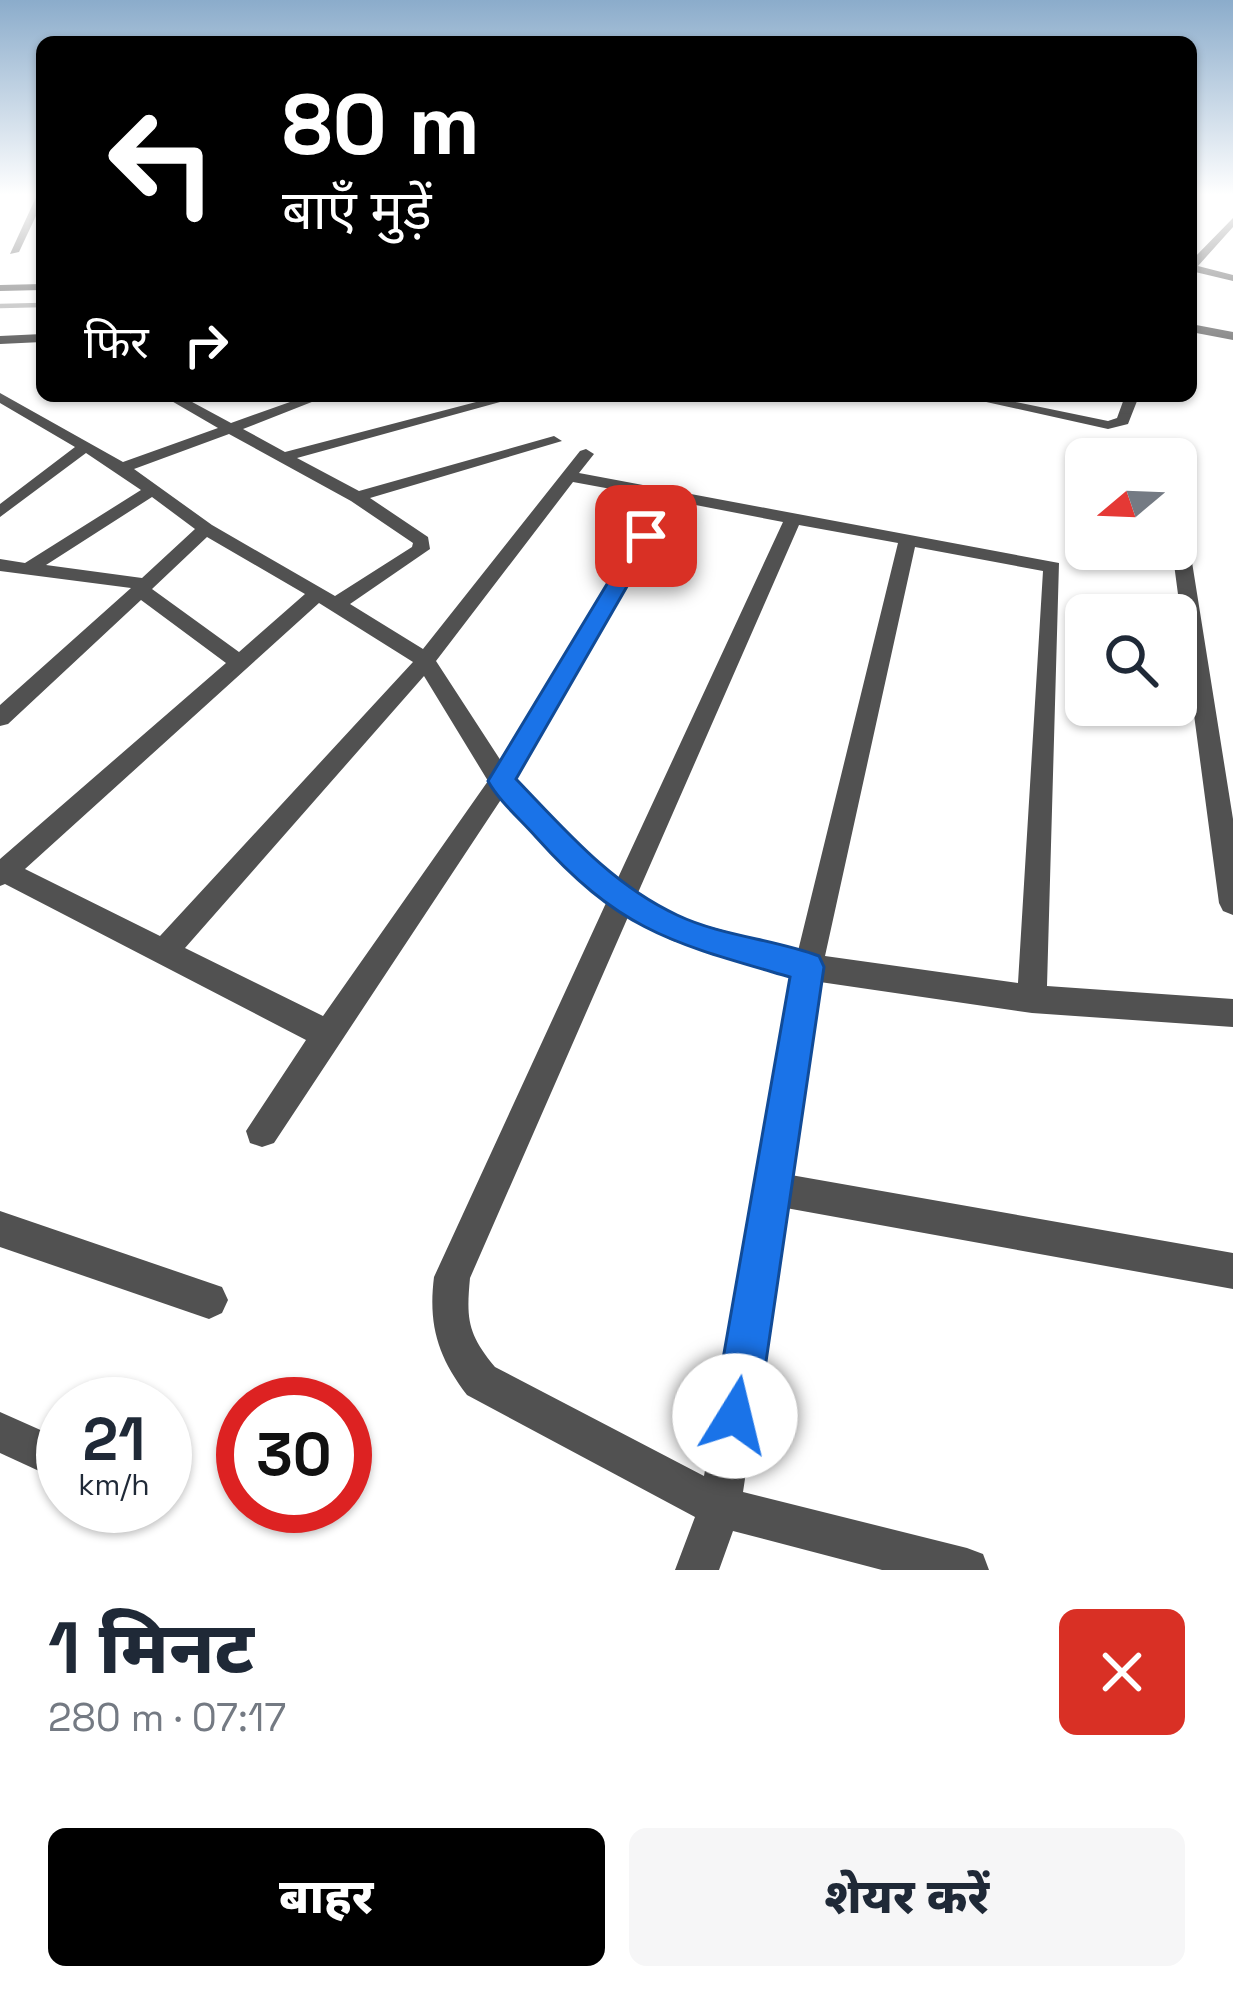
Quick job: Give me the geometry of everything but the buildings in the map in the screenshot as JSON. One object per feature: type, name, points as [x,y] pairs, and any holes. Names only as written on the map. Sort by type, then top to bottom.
[{"type":"street","points":[[1197,269],[1233,278]]},
{"type":"street","points":[[0,288],[36,287]]},
{"type":"street","points":[[1197,329],[1233,336]]},
{"type":"street","points":[[0,340],[36,338]]},
{"type":"street","points":[[0,397],[122,468],[206,529],[425,661],[501,781],[573,858],[623,901],[674,929],[808,967],[1032,999],[1233,1013]]},
{"type":"street","points":[[181,402],[357,497],[410,531],[422,541],[422,548],[327,599],[239,662],[2,873],[326,1034]]},
{"type":"street","points":[[122,468],[282,402]]},
{"type":"street","points":[[288,402],[302,418]]},
{"type":"street","points":[[284,457],[492,402]]},
{"type":"street","points":[[995,402],[1108,425],[1124,421],[1130,402]]},
{"type":"street","points":[[315,431],[327,444]]},
{"type":"street","points":[[357,497],[554,441]]},
{"type":"street","points":[[0,512],[84,447]]},
{"type":"street","points":[[164,951],[425,661],[586,454]]},
{"type":"street","points":[[569,476],[1040,561],[1054,570],[1032,999]]},
{"type":"street","points":[[28,568],[152,490]]},
{"type":"street","points":[[262,1131],[501,781],[670,495]]},
{"type":"street","points":[[794,517],[452,1276],[447,1317],[454,1348],[481,1381],[720,1508],[967,1570]]},
{"type":"street","points":[[0,718],[206,529]]},
{"type":"street","points":[[697,1570],[720,1508],[808,967],[908,538]]},
{"type":"street","points":[[0,565],[144,587],[239,662]]},
{"type":"street","points":[[1184,570],[1233,903]]},
{"type":"street","points":[[774,1189],[1233,1271]]},
{"type":"street","points":[[0,1229],[209,1300]]},
{"type":"street","points":[[0,1432],[36,1449]]},
{"type":"waterway","points":[[0,306],[36,305]]},
{"type":"route","points":[[646,536],[501,781],[573,858],[623,901],[674,929],[808,967],[735,1416]]}]
